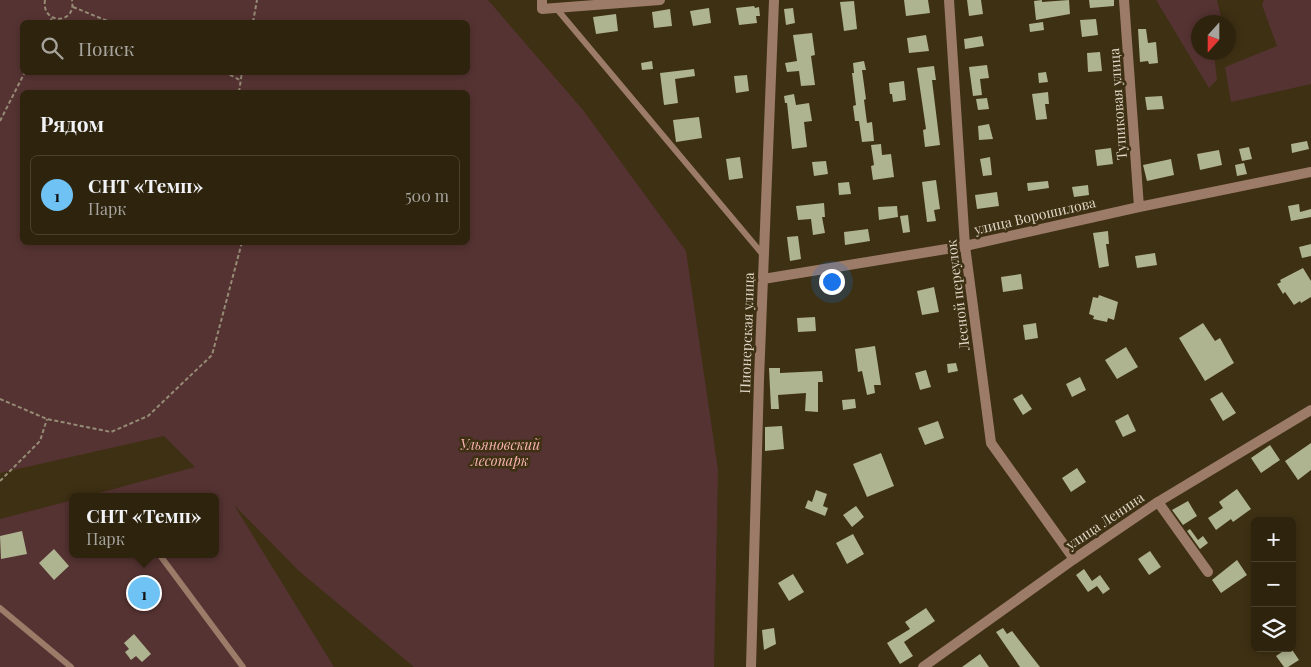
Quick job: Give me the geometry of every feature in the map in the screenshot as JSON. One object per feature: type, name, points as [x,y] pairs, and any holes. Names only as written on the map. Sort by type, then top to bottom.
[{"type":"street","points":[[542,5],[556,8],[660,0]]},
{"type":"street","name":"Пионерская улица","points":[[752,667],[763,279],[774,0]]},
{"type":"street","name":"Лесной переулок","points":[[949,0],[965,246],[991,443],[1074,559]]},
{"type":"street","name":"Тупиковая улица","points":[[1124,0],[1139,207]]},
{"type":"street","name":"улица Ворошилова","points":[[763,279],[965,246],[1139,207],[1311,172]]},
{"type":"street","name":"улица Ленина","points":[[923,667],[1074,559],[1158,502],[1311,410]]},
{"type":"street","points":[[1158,502],[1208,572]]},
{"type":"lane","points":[[556,8],[764,256]]},
{"type":"lane","points":[[161,558],[243,667]]},
{"type":"lane","points":[[0,608],[71,667]]},
{"type":"path","points":[[45,0],[46,11],[52,18],[62,19],[69,15],[73,6],[72,0]]},
{"type":"path","points":[[253,20],[257,0]]},
{"type":"path","points":[[73,6],[105,20]]},
{"type":"path","points":[[0,121],[23,75]]},
{"type":"path","points":[[230,75],[241,80]]},
{"type":"path","points":[[239,90],[242,75]]},
{"type":"path","points":[[0,399],[47,419],[110,432],[148,416],[212,355],[241,245]]},
{"type":"path","points":[[0,481],[40,441],[47,419]]},
{"type":"green space","name":"Ульяновский лесопарк","points":[[0,0],[488,0],[583,110],[686,251],[718,470],[714,667],[414,667],[299,571],[234,505],[334,667],[0,667],[0,519],[69,501],[69,558],[219,558],[219,493],[99,493],[195,467],[164,436],[0,473]]},
{"type":"green space","points":[[1156,0],[1217,0],[1220,15],[1191,15],[1191,58]]},
{"type":"green space","points":[[1264,0],[1311,0],[1311,84],[1231,102],[1225,67],[1277,46],[1262,5]]},
{"type":"green space","points":[[1192,60],[1215,60],[1217,80],[1209,88]]},
{"type":"building","points":[[904,0],[928,0],[930,13],[906,16]]},
{"type":"building","points":[[967,0],[981,0],[983,14],[969,16]]},
{"type":"building","points":[[1042,0],[1042,2],[1069,0],[1070,14],[1036,20],[1034,1]]},
{"type":"building","points":[[1089,0],[1114,0],[1114,6],[1090,8]]},
{"type":"building","points":[[854,1],[857,29],[844,31],[840,2]]},
{"type":"building","points":[[754,6],[755,8],[759,7],[760,16],[756,16],[757,23],[739,25],[736,8]]},
{"type":"building","points":[[709,8],[711,23],[693,26],[690,11]]},
{"type":"building","points":[[793,8],[795,23],[786,25],[784,9]]},
{"type":"building","points":[[670,9],[672,26],[654,28],[652,12]]},
{"type":"building","points":[[616,14],[618,31],[596,34],[593,17]]},
{"type":"building","points":[[1096,19],[1098,35],[1082,37],[1080,20]]},
{"type":"building","points":[[1043,22],[1044,30],[1030,32],[1029,24]]},
{"type":"building","points":[[1138,29],[1146,29],[1148,43],[1156,42],[1158,63],[1140,62]]},
{"type":"building","points":[[812,33],[815,55],[811,56],[815,85],[801,86],[799,71],[787,72],[785,63],[797,61],[793,35]]},
{"type":"building","points":[[926,35],[929,51],[909,53],[907,38]]},
{"type":"building","points":[[982,36],[984,46],[965,49],[964,39]]},
{"type":"building","points":[[1100,52],[1102,71],[1088,72],[1087,53]]},
{"type":"building","points":[[652,61],[653,69],[642,70],[641,63]]},
{"type":"building","points":[[864,61],[866,70],[862,70],[866,99],[864,100],[867,123],[872,122],[874,141],[862,142],[859,121],[855,121],[853,106],[856,105],[852,73],[854,73],[853,63]]},
{"type":"building","points":[[987,65],[989,78],[980,79],[982,95],[973,96],[969,67]]},
{"type":"building","points":[[934,66],[936,80],[932,80],[940,145],[925,147],[923,130],[926,129],[917,68]]},
{"type":"building","points":[[694,69],[695,76],[675,79],[678,103],[664,105],[660,73]]},
{"type":"building","points":[[1046,72],[1048,82],[1039,83],[1038,73]]},
{"type":"building","points":[[747,75],[749,91],[736,93],[734,76]]},
{"type":"building","points":[[904,81],[906,100],[893,102],[889,83]]},
{"type":"building","points":[[1048,92],[1049,104],[1045,104],[1047,119],[1036,120],[1032,94]]},
{"type":"building","points":[[794,94],[796,105],[809,103],[812,121],[804,122],[807,147],[792,149],[787,103],[785,103],[784,96]]},
{"type":"building","points":[[1162,96],[1164,109],[1147,110],[1145,97]]},
{"type":"building","points":[[987,98],[989,109],[978,110],[976,99]]},
{"type":"building","points":[[699,117],[702,138],[676,142],[673,120]]},
{"type":"building","points":[[989,124],[993,139],[979,140],[978,126]]},
{"type":"building","points":[[1307,141],[1309,149],[1292,153],[1291,144]]},
{"type":"building","points":[[881,144],[882,155],[891,154],[894,177],[873,180],[871,166],[874,165],[871,145]]},
{"type":"building","points":[[1249,147],[1252,159],[1242,161],[1239,149]]},
{"type":"building","points":[[1111,148],[1113,164],[1097,166],[1095,150]]},
{"type":"building","points":[[1219,150],[1222,165],[1200,170],[1197,154]]},
{"type":"building","points":[[740,157],[743,178],[729,180],[726,159]]},
{"type":"building","points":[[990,157],[992,175],[983,176],[980,159]]},
{"type":"building","points":[[1171,159],[1174,175],[1147,181],[1143,165]]},
{"type":"building","points":[[826,161],[828,174],[814,176],[812,162]]},
{"type":"building","points":[[1244,163],[1247,174],[1237,176],[1235,165]]},
{"type":"building","points":[[936,180],[940,209],[934,210],[936,221],[927,222],[922,182]]},
{"type":"building","points":[[1048,181],[1049,188],[1028,191],[1027,183]]},
{"type":"building","points":[[849,182],[851,194],[839,195],[838,183]]},
{"type":"building","points":[[1088,185],[1089,195],[1074,197],[1072,187]]},
{"type":"building","points":[[997,192],[999,206],[977,209],[975,195]]},
{"type":"building","points":[[824,203],[825,217],[822,217],[825,233],[813,235],[811,219],[798,220],[796,206]]},
{"type":"building","points":[[1299,204],[1300,212],[1311,209],[1311,217],[1291,221],[1288,206]]},
{"type":"building","points":[[897,206],[898,217],[879,220],[878,207]]},
{"type":"building","points":[[908,215],[910,232],[903,233],[900,216]]},
{"type":"building","points":[[868,229],[870,241],[845,245],[844,232]]},
{"type":"building","points":[[1108,231],[1109,244],[1106,244],[1109,266],[1099,268],[1093,233]]},
{"type":"building","points":[[798,236],[801,259],[790,261],[787,237]]},
{"type":"building","points":[[1311,244],[1311,256],[1302,258],[1299,247]]},
{"type":"building","points":[[1155,253],[1157,265],[1137,268],[1135,256]]},
{"type":"building","points":[[1303,268],[1311,281],[1311,297],[1294,305],[1285,292],[1283,294],[1277,284],[1281,282],[1280,280]]},
{"type":"building","points":[[1021,274],[1023,289],[1003,292],[1001,277]]},
{"type":"building","points":[[934,287],[939,312],[922,315],[917,291]]},
{"type":"building","points":[[1099,295],[1118,302],[1114,320],[1108,318],[1107,322],[1093,319],[1094,316],[1089,314],[1093,297],[1098,298]]},
{"type":"building","points":[[815,317],[816,331],[798,332],[797,318]]},
{"type":"building","points":[[1036,323],[1038,338],[1025,340],[1023,325]]},
{"type":"building","points":[[1203,323],[1215,341],[1220,338],[1234,363],[1205,381],[1179,338]]},
{"type":"building","points":[[875,346],[881,385],[874,385],[875,393],[867,395],[862,371],[858,372],[855,349]]},
{"type":"building","points":[[1126,347],[1138,367],[1117,379],[1105,360]]},
{"type":"building","points":[[956,363],[958,371],[948,373],[947,364]]},
{"type":"building","points":[[769,368],[780,368],[780,373],[822,371],[823,382],[818,382],[818,412],[805,411],[806,393],[778,395],[779,409],[771,409]]},
{"type":"building","points":[[926,370],[931,387],[920,390],[915,373]]},
{"type":"building","points":[[1080,377],[1086,390],[1072,397],[1066,384]]},
{"type":"building","points":[[1222,392],[1236,413],[1223,421],[1210,399]]},
{"type":"building","points":[[1022,394],[1032,409],[1023,415],[1013,399]]},
{"type":"building","points":[[855,399],[856,408],[843,410],[842,400]]},
{"type":"building","points":[[1128,414],[1136,431],[1123,437],[1115,421]]},
{"type":"building","points":[[938,421],[944,438],[925,445],[918,428]]},
{"type":"building","points":[[782,426],[784,449],[765,451],[765,427]]},
{"type":"building","points":[[1311,443],[1311,470],[1298,480],[1285,461]]},
{"type":"building","points":[[1270,445],[1280,460],[1261,473],[1251,458]]},
{"type":"building","points":[[881,453],[894,486],[867,497],[853,464]]},
{"type":"building","points":[[1077,468],[1086,482],[1071,492],[1062,478]]},
{"type":"building","points":[[1237,489],[1251,509],[1233,522],[1231,519],[1216,530],[1208,518],[1223,508],[1219,502]]},
{"type":"building","points":[[816,490],[827,494],[823,506],[828,508],[825,516],[805,508],[808,500],[812,502]]},
{"type":"building","points":[[1188,501],[1197,516],[1183,525],[1172,510]]},
{"type":"building","points":[[856,506],[864,517],[852,527],[843,515]]},
{"type":"building","points":[[1190,529],[1198,540],[1203,536],[1208,543],[1200,549],[1187,531]]},
{"type":"building","points":[[22,531],[27,554],[1,559],[0,536]]},
{"type":"building","points":[[853,534],[864,554],[847,564],[836,543]]},
{"type":"building","points":[[54,549],[69,566],[54,580],[39,563]]},
{"type":"building","points":[[1150,551],[1161,567],[1149,575],[1138,559]]},
{"type":"building","points":[[1237,560],[1247,575],[1221,593],[1212,580]]},
{"type":"building","points":[[1084,569],[1092,581],[1100,575],[1110,589],[1103,594],[1097,586],[1088,592],[1076,575]]},
{"type":"building","points":[[793,574],[804,592],[789,601],[778,583]]},
{"type":"building","points":[[926,608],[935,621],[904,642],[913,656],[900,664],[887,643],[910,629],[905,622]]},
{"type":"building","points":[[774,628],[776,644],[764,650],[762,630]]},
{"type":"building","points":[[1003,628],[1007,634],[1012,631],[1040,667],[1020,667],[996,632]]},
{"type":"building","points":[[134,634],[151,654],[142,662],[136,656],[131,660],[125,652],[129,649],[124,643]]},
{"type":"building","points":[[1282,652],[1294,652],[1299,660],[1288,667],[1284,667],[1276,656]]},
{"type":"building","points":[[980,654],[989,667],[962,667]]},
{"type":"place","name":"СНТ «Темп»","points":[[144,593]]}]
